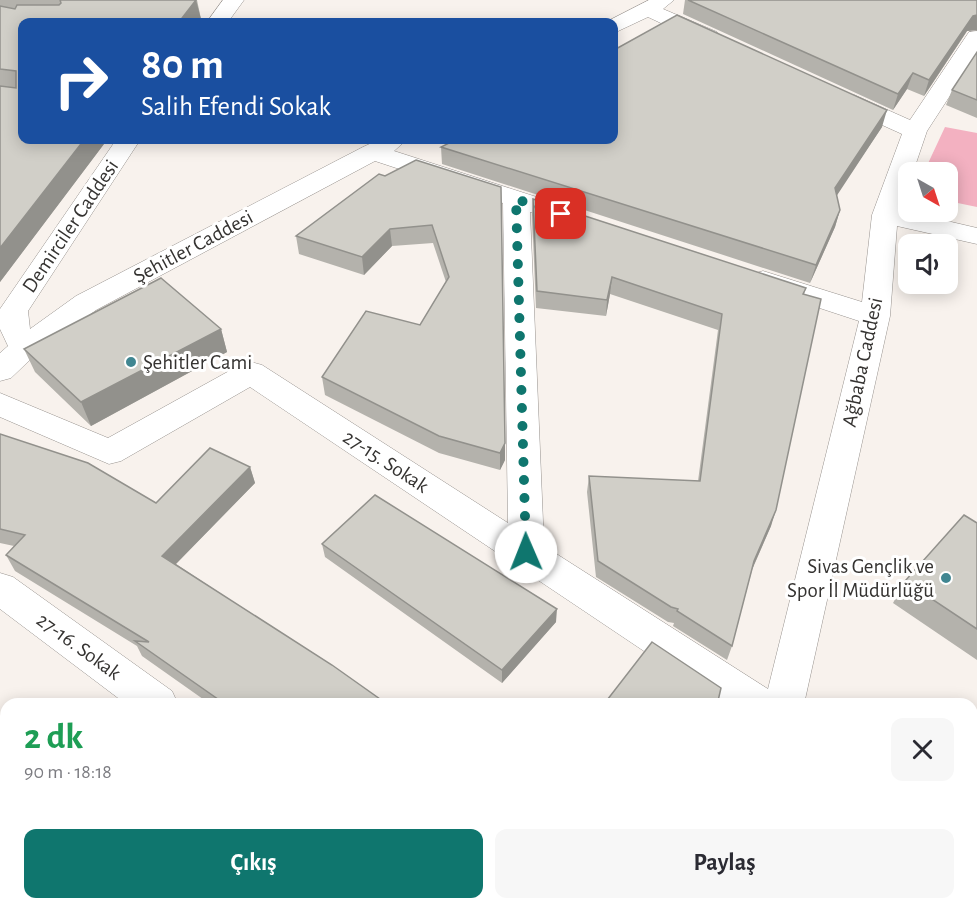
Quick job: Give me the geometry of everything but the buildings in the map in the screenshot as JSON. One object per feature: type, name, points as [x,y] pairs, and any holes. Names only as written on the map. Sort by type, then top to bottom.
[{"type":"street","points":[[220,18],[234,0]]},
{"type":"street","points":[[618,25],[656,5],[733,48]]},
{"type":"street","name":"Ağbaba Caddesi","points":[[785,698],[875,316],[885,215],[915,131],[977,38]]},
{"type":"street","points":[[829,92],[915,131]]},
{"type":"street","name":"Demirciler Caddesi","points":[[24,348],[7,310],[125,144]]},
{"type":"street","name":"Şehitler Caddesi","points":[[0,370],[24,348],[86,303],[388,144]]},
{"type":"street","points":[[372,152],[595,225]]},
{"type":"street","points":[[516,199],[526,552]]},
{"type":"street","points":[[885,215],[977,236]]},
{"type":"street","points":[[741,272],[875,316]]},
{"type":"street","name":"27-15. Sokak","points":[[0,404],[110,452],[251,373],[748,698]]},
{"type":"street","name":"27-16. Sokak","points":[[0,588],[150,698]]},
{"type":"shaded area","points":[[945,127],[977,133],[977,207],[958,203],[958,162],[929,162]]},
{"type":"place","name":"Şehitler Cami","points":[[131,362]]},
{"type":"place","name":"Sivas Gençlik ve Spor İl Müdürlüğü","points":[[946,578]]},
{"type":"route","points":[[526,552],[516,199],[561,214]]}]
